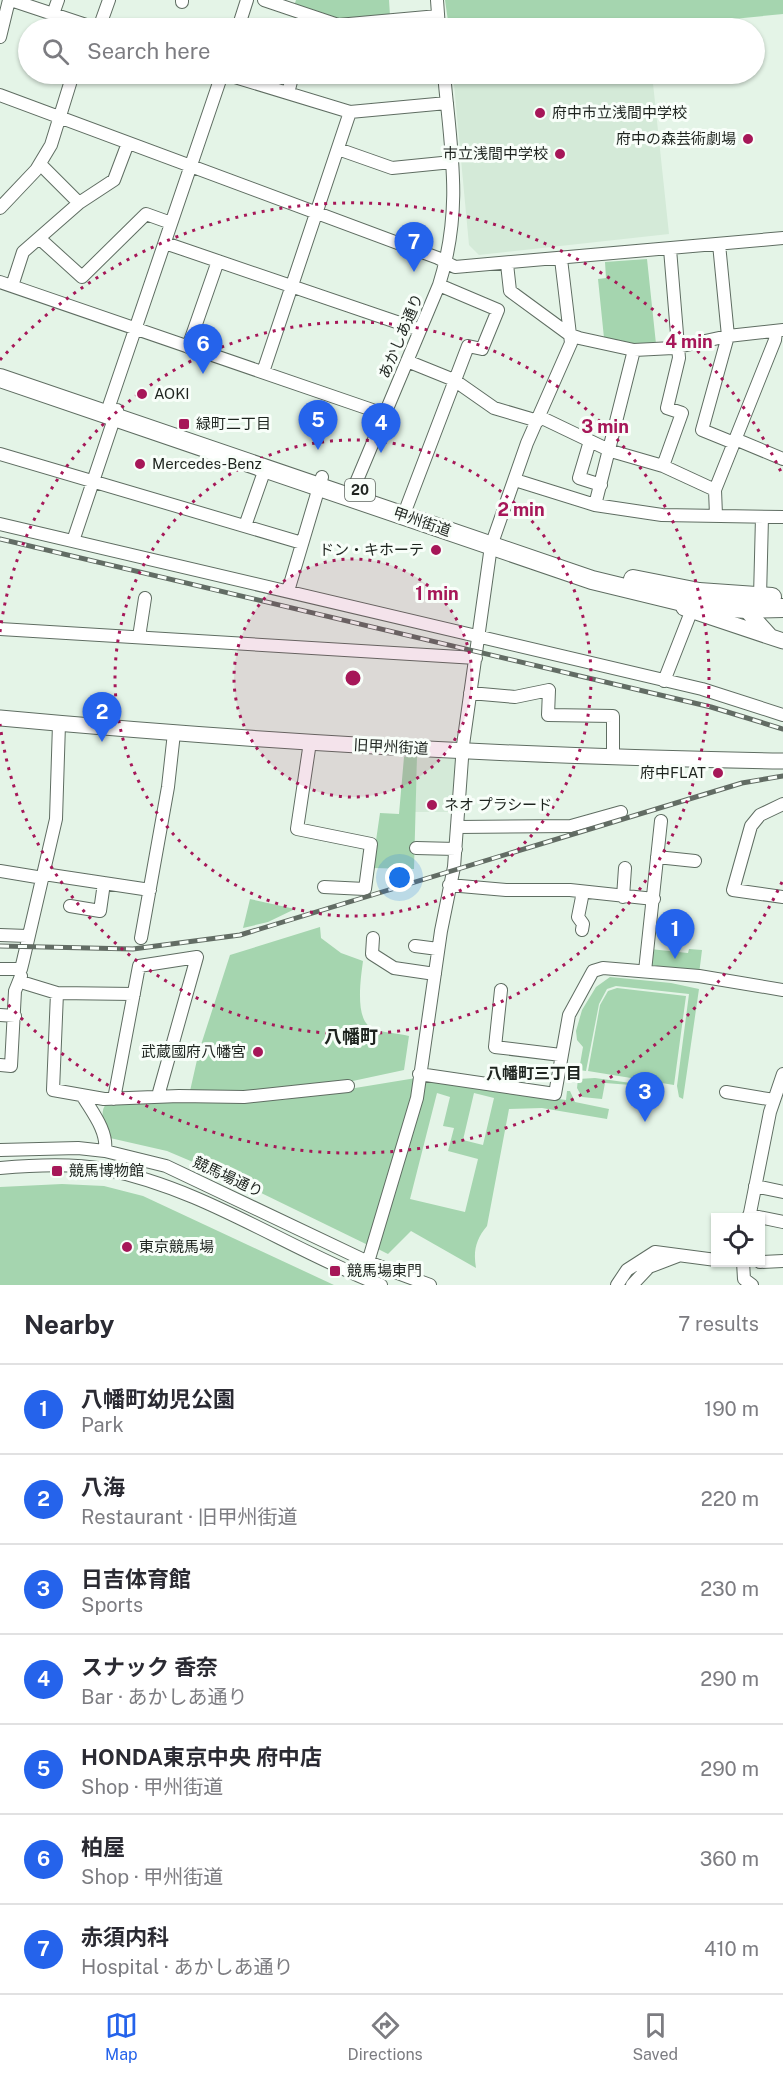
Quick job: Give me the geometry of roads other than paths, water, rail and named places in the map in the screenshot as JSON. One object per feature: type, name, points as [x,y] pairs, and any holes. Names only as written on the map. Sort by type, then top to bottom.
[{"type":"highway","name":"甲州街道","points":[[0,368],[114,410],[493,541],[632,579],[724,595],[757,609],[783,597]]},
{"type":"highway","name":"甲州街道","points":[[0,378],[114,410],[265,469],[320,482]]},
{"type":"highway","name":"甲州街道","points":[[351,493],[407,506],[592,580],[671,601],[757,609],[783,608]]},
{"type":"main road","points":[[671,601],[691,612],[777,639]]},
{"type":"main road","points":[[757,609],[777,639]]},
{"type":"main road","name":"旧甲州街道","points":[[0,718],[174,733],[463,751],[613,758],[783,761]]},
{"type":"street","points":[[0,37],[10,0],[64,18]]},
{"type":"street","points":[[53,14],[58,0]]},
{"type":"street","points":[[99,18],[109,0]]},
{"type":"street","points":[[241,18],[247,0]]},
{"type":"street","points":[[264,0],[316,18]]},
{"type":"street","points":[[437,0],[439,18]]},
{"type":"street","points":[[0,208],[40,164],[51,145],[70,84]]},
{"type":"street","points":[[73,541],[114,410],[135,328],[189,166],[220,84]]},
{"type":"street","points":[[258,84],[350,112],[447,103]]},
{"type":"street","points":[[288,93],[290,84]]},
{"type":"street","name":"あかしあ通り","points":[[351,493],[439,285],[446,262],[454,212],[445,84]]},
{"type":"street","points":[[0,95],[455,267],[465,268],[783,238]]},
{"type":"street","points":[[263,372],[350,112]]},
{"type":"street","points":[[128,143],[114,180],[79,203],[23,252],[6,284],[384,414]]},
{"type":"street","points":[[338,149],[392,168],[452,162]]},
{"type":"street","points":[[40,164],[79,203]]},
{"type":"street","points":[[39,238],[82,277],[146,214],[171,223]]},
{"type":"street","points":[[165,243],[420,330]]},
{"type":"street","points":[[719,244],[728,336],[702,430],[783,459]]},
{"type":"street","points":[[663,466],[682,413],[667,408],[679,358],[670,249]]},
{"type":"street","points":[[368,1262],[417,1098],[438,949],[456,849],[463,751],[493,541],[539,419],[571,343],[561,259]]},
{"type":"street","points":[[188,347],[218,261]]},
{"type":"street","points":[[507,264],[510,291],[570,335],[634,350],[679,347],[728,336],[780,330]]},
{"type":"street","points":[[407,506],[468,346],[482,349],[498,310],[439,285]]},
{"type":"street","points":[[716,515],[715,490],[780,330]]},
{"type":"street","points":[[595,505],[611,451],[634,350]]},
{"type":"street","points":[[406,361],[454,380],[494,408],[539,419],[611,451],[663,466],[715,490]]},
{"type":"street","points":[[590,441],[579,478],[601,484]]},
{"type":"street","points":[[0,454],[302,543]]},
{"type":"street","points":[[245,526],[265,469]]},
{"type":"street","points":[[515,480],[595,505],[662,515],[783,517]]},
{"type":"street","points":[[288,591],[320,482]]},
{"type":"street","points":[[757,609],[762,516]]},
{"type":"street","points":[[0,524],[664,681],[753,703],[783,715]]},
{"type":"street","points":[[140,638],[145,598]]},
{"type":"street","points":[[664,681],[691,612]]},
{"type":"street","points":[[0,629],[476,658]]},
{"type":"street","points":[[470,693],[515,697],[549,690],[548,715],[613,716],[613,758]]},
{"type":"street","points":[[0,1065],[12,1066],[15,991],[21,976],[27,936],[56,819],[59,724]]},
{"type":"street","points":[[141,938],[168,787],[174,733]]},
{"type":"street","points":[[310,742],[297,829],[371,844],[365,889],[324,887]]},
{"type":"street","points":[[783,804],[760,815],[751,826],[733,890],[783,897]]},
{"type":"street","points":[[458,827],[571,826],[621,812]]},
{"type":"street","points":[[645,971],[645,952],[654,899],[661,821]]},
{"type":"street","points":[[416,848],[456,849]]},
{"type":"street","points":[[657,857],[695,861]]},
{"type":"street","points":[[623,897],[625,868]]},
{"type":"street","points":[[0,871],[150,890]]},
{"type":"street","points":[[70,906],[100,911],[104,883]]},
{"type":"street","points":[[449,885],[506,890],[544,889],[654,899]]},
{"type":"street","points":[[582,930],[583,924],[578,917],[583,892]]},
{"type":"street","points":[[0,935],[27,936]]},
{"type":"street","points":[[373,938],[372,954],[394,968],[435,974]]},
{"type":"street","points":[[415,946],[438,949]]},
{"type":"street","points":[[114,1099],[139,966],[197,957],[158,1096]]},
{"type":"street","points":[[419,1074],[555,1094],[569,1015],[592,971],[603,968],[699,976],[783,990]]},
{"type":"street","points":[[0,969],[57,993],[134,994]]},
{"type":"street","points":[[501,990],[495,1047],[561,1055]]},
{"type":"street","points":[[57,993],[53,1090],[114,1099],[158,1096],[244,1097],[348,1086]]},
{"type":"street","points":[[0,1015],[15,1016]]},
{"type":"street","points":[[750,1213],[774,1100],[783,1074]]},
{"type":"street","points":[[726,1092],[774,1100]]},
{"type":"street","points":[[82,1095],[102,1129],[106,1142],[105,1151]]},
{"type":"street","name":"競馬場通り","points":[[0,1150],[45,1147],[105,1151],[166,1166],[194,1177],[368,1262],[430,1285]]},
{"type":"street","points":[[0,1168],[78,1166],[102,1168],[161,1184],[381,1285]]},
{"type":"street","points":[[756,1186],[783,1192]]},
{"type":"street","points":[[765,1219],[783,1222]]},
{"type":"street","points":[[617,1285],[627,1270],[655,1252],[665,1251],[678,1256],[711,1259]]},
{"type":"street","points":[[632,1285],[649,1267],[678,1256]]},
{"type":"street","points":[[765,1262],[783,1261]]},
{"type":"street","points":[[743,1267],[744,1279],[752,1285]]},
{"type":"railway","points":[[0,539],[711,707],[783,729]]},
{"type":"railway","points":[[0,946],[133,949],[240,935],[742,783],[783,776]]},
{"type":"place","name":"府中市立浅間中学校","points":[[540,113]]},
{"type":"place","name":"府中の森芸術劇場","points":[[748,139]]},
{"type":"place","name":"市立浅間中学校","points":[[560,154]]},
{"type":"place","name":"赤須内科","points":[[414,272]]},
{"type":"place","name":"柏屋","points":[[203,374]]},
{"type":"place","name":"AOKI","points":[[142,394]]},
{"type":"place","name":"緑町二丁目","points":[[184,424]]},
{"type":"place","name":"HONDA東京中央 府中店","points":[[318,450]]},
{"type":"place","name":"スナック 香奈","points":[[381,453]]},
{"type":"place","name":"Mercedes-Benz","points":[[140,464]]},
{"type":"place","name":"ドン・キホーテ","points":[[436,550]]},
{"type":"place","name":"八海","points":[[102,742]]},
{"type":"place","name":"府中FLAT","points":[[718,773]]},
{"type":"place","name":"ネオ プラシード","points":[[432,805]]},
{"type":"place","name":"八幡町幼児公園","points":[[675,959]]},
{"type":"place","name":"武蔵國府八幡宮","points":[[258,1052]]},
{"type":"place","name":"日吉体育館","points":[[645,1122]]},
{"type":"place","name":"競馬博物館","points":[[57,1171]]},
{"type":"place","name":"東京競馬場","points":[[127,1247]]},
{"type":"place","name":"競馬場東門","points":[[335,1271]]},
{"type":"district","name":"八幡町","points":[[351,1037]]},
{"type":"district","name":"八幡町三丁目","points":[[534,1073]]}]
